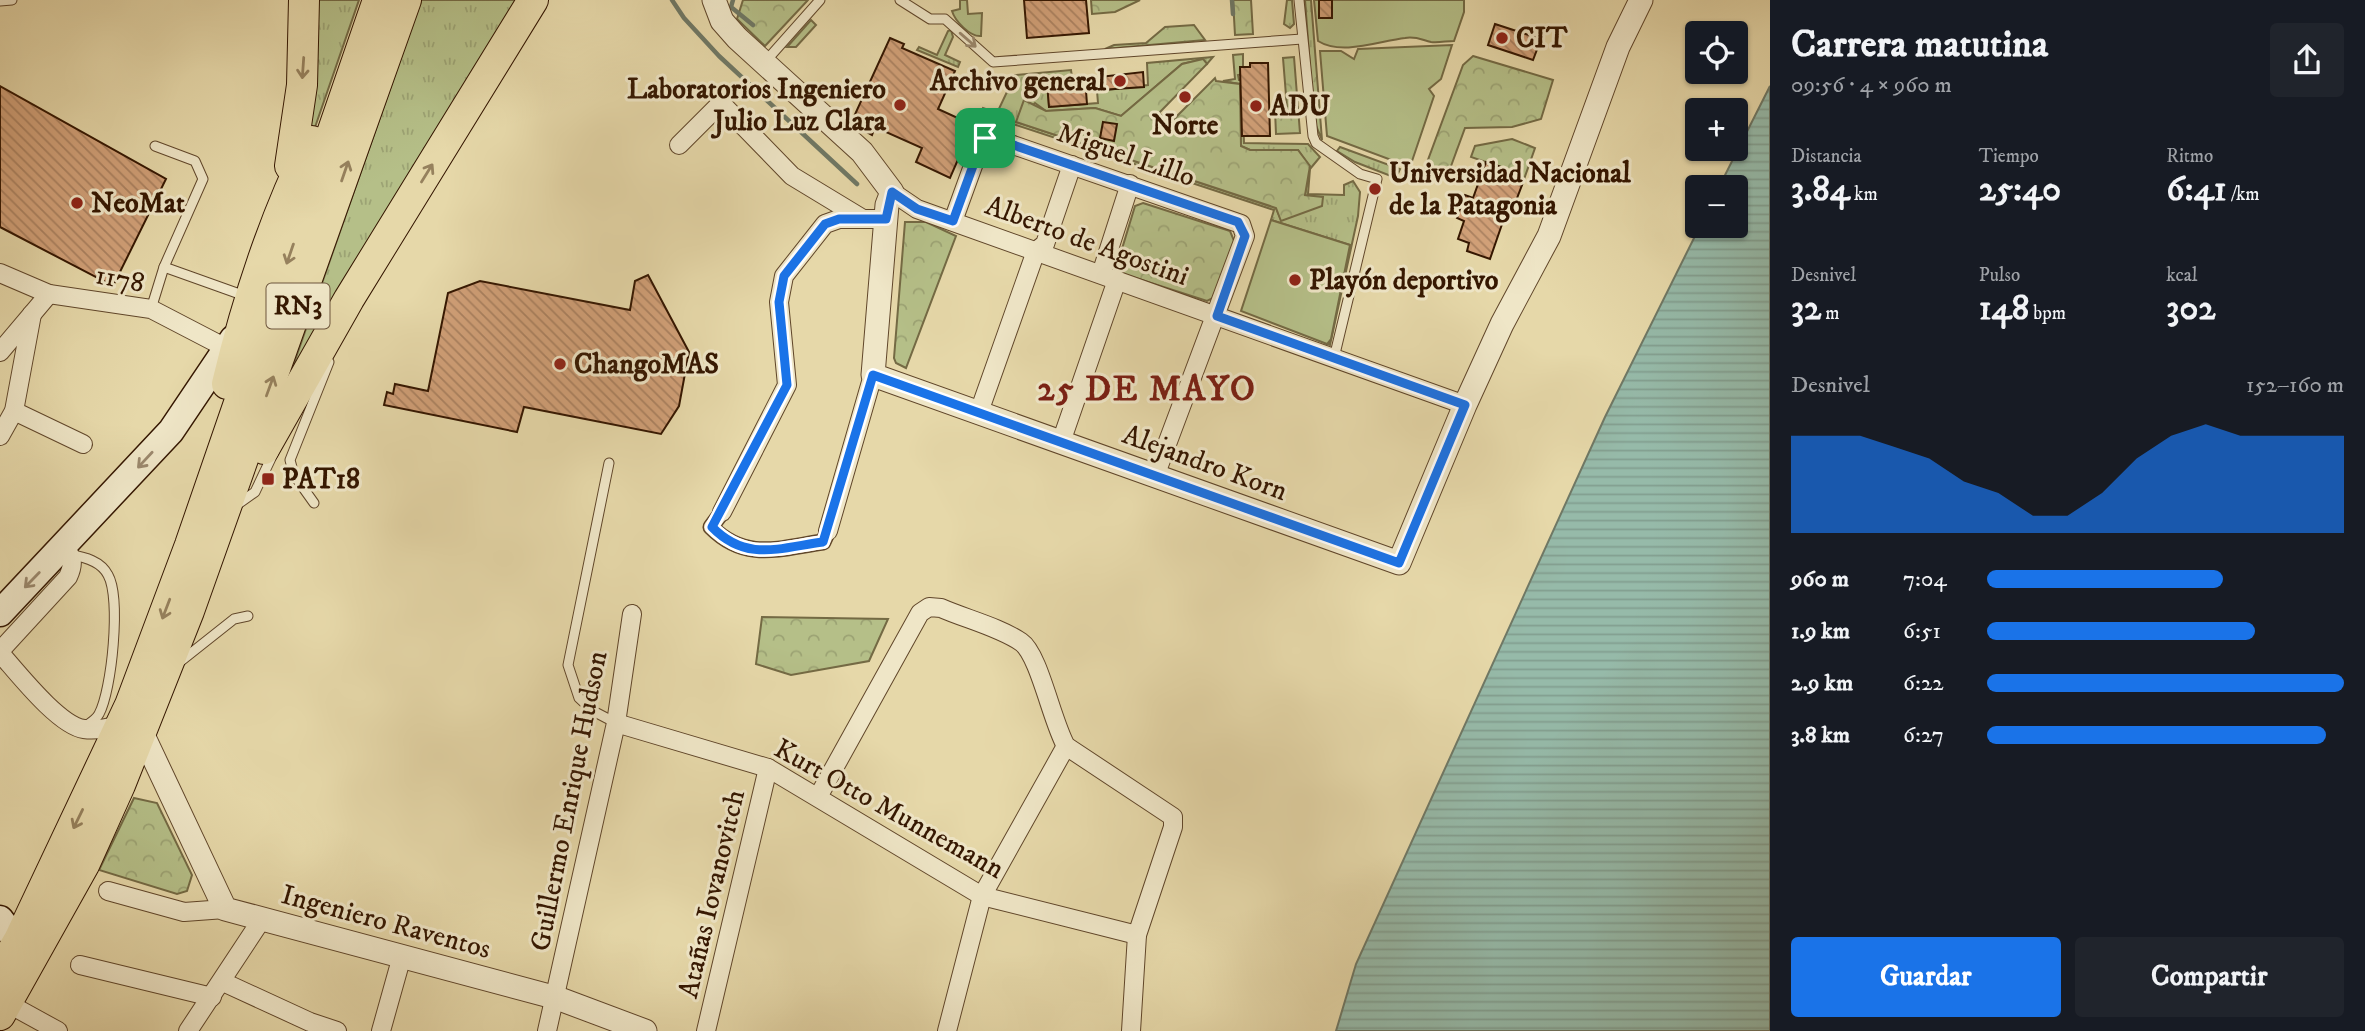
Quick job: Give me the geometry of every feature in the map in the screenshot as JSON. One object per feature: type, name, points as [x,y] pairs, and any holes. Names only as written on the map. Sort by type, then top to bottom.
[{"type":"highway","points":[[284,198],[302,85],[304,0]]},
{"type":"highway","name":"RN3","points":[[131,728],[161,682],[189,611],[406,0]]},
{"type":"highway","points":[[189,611],[278,420],[533,0]]},
{"type":"highway","points":[[190,545],[240,324],[284,198],[373,14]]},
{"type":"highway","name":"RN3","points":[[0,972],[19,937],[84,865],[111,776],[131,728],[190,545],[373,14]]},
{"type":"highway","name":"RN3","points":[[4,1009],[19,937]]},
{"type":"main road","points":[[0,613],[68,551],[171,431],[240,324]]},
{"type":"street","points":[[714,0],[722,21],[862,152],[892,192],[875,219],[873,375],[828,531],[823,542],[753,552],[722,537],[712,527],[787,385],[779,302],[784,276],[825,224],[839,219],[875,219]]},
{"type":"street","points":[[1465,405],[1502,324],[1549,236],[1618,47],[1641,0]]},
{"type":"street","points":[[679,145],[722,103],[792,176],[875,219]]},
{"type":"street","name":"Miguel Lillo","points":[[953,221],[982,141],[990,137],[1234,219],[1241,224],[1245,236],[1217,316]]},
{"type":"street","points":[[979,412],[1036,251],[1045,244],[1072,165]]},
{"type":"street","points":[[1061,442],[1109,277],[1130,184]]},
{"type":"street","name":"Alberto de Agostini","points":[[892,192],[917,209],[1465,405]]},
{"type":"street","name":"1178","points":[[0,272],[49,294],[240,324]]},
{"type":"street","points":[[0,352],[49,294]]},
{"type":"street","points":[[0,436],[14,411],[32,314]]},
{"type":"street","points":[[1155,477],[1217,316]]},
{"type":"street","name":"Alejandro Korn","points":[[873,375],[1399,563],[1465,405]]},
{"type":"street","points":[[14,411],[83,444]]},
{"type":"street","points":[[68,551],[73,566],[68,577],[0,652],[28,686],[65,719],[81,729],[111,776],[143,779],[169,789]]},
{"type":"street","points":[[818,796],[919,613],[929,607],[941,608],[1023,642],[1033,655],[1056,729],[1066,746],[1173,817],[1173,827],[1137,934],[1131,1031]]},
{"type":"street","name":"Guillermo Enrique Hudson","points":[[547,1031],[557,998],[617,723],[632,614]]},
{"type":"street","name":"Kurt Otto Munnemann","points":[[617,723],[768,768],[982,896],[1137,934]]},
{"type":"street","points":[[81,729],[131,728],[169,789],[225,909]]},
{"type":"street","points":[[947,1031],[982,896],[1066,746]]},
{"type":"street","name":"Atañas Iovanovitch","points":[[706,1031],[768,768]]},
{"type":"street","name":"Ingeniero Raventos","points":[[108,891],[184,912],[225,909],[557,998],[645,1031]]},
{"type":"street","points":[[188,1031],[223,982],[262,919]]},
{"type":"street","points":[[381,1031],[402,956]]},
{"type":"street","points":[[80,965],[212,997]]},
{"type":"street","points":[[223,982],[310,1023],[337,1031]]},
{"type":"street","points":[[4,1009],[50,1029]]},
{"type":"lane","points":[[0,1],[12,0]]},
{"type":"lane","points":[[764,63],[820,0]]},
{"type":"lane","points":[[900,0],[930,19],[945,19],[993,62],[1302,39]]},
{"type":"lane","points":[[1299,0],[1311,127],[1316,143],[1360,173],[1377,179],[1334,358]]},
{"type":"lane","points":[[151,309],[164,267],[203,179],[195,161],[155,146]]},
{"type":"lane","points":[[314,503],[294,475],[290,460],[371,263]]},
{"type":"lane","points":[[164,267],[240,324]]},
{"type":"lane","points":[[609,463],[568,665],[579,698],[593,711],[617,723]]},
{"type":"lane","points":[[68,551],[88,557],[107,571],[114,588],[109,687],[98,716],[81,729]]},
{"type":"lane","points":[[161,682],[192,649],[234,619],[248,615]]},
{"type":"green space","points":[[305,0],[359,0],[304,159]]},
{"type":"green space","points":[[421,0],[524,0],[279,406]]},
{"type":"green space","points":[[743,0],[808,0],[765,46],[737,19]]},
{"type":"green space","points":[[960,0],[967,0],[968,14],[982,13],[981,36],[968,31],[954,15],[952,11],[960,9]]},
{"type":"green space","points":[[1091,0],[1140,0],[1115,12],[1092,14]]},
{"type":"green space","points":[[1233,0],[1251,0],[1253,34],[1235,35]]},
{"type":"green space","points":[[1287,0],[1292,0],[1294,24],[1290,28],[1284,24]]},
{"type":"green space","points":[[1305,0],[1311,0],[1322,140],[1314,121]]},
{"type":"green space","points":[[1314,0],[1464,0],[1464,12],[1454,41],[1434,42],[1409,38],[1338,47],[1318,41]]},
{"type":"green space","points":[[811,20],[816,25],[796,47],[787,47]]},
{"type":"green space","points":[[1194,25],[1205,40],[1105,49],[1114,45],[1146,43],[1165,27]]},
{"type":"green space","points":[[951,30],[953,37],[945,55],[960,62],[958,67],[917,50],[919,47],[937,55],[948,31]]},
{"type":"green space","points":[[1452,45],[1441,79],[1429,89],[1434,96],[1410,167],[1327,136],[1320,51],[1341,51],[1354,59],[1358,49]]},
{"type":"green space","points":[[1243,54],[1241,67],[1244,74],[1238,75],[1239,80],[1242,80],[1244,143],[1308,144],[1320,157],[1310,169],[1308,194],[1344,195],[1344,185],[1353,181],[1360,192],[1358,216],[1330,345],[1327,344],[1331,339],[1350,245],[1271,220],[1274,210],[1001,120],[977,122],[983,108],[997,113],[1015,75],[1071,70],[1072,77],[1047,79],[1049,107],[1098,103],[1097,91],[1148,85],[1147,63],[1213,57],[1207,64],[1203,59],[1182,64],[1121,116],[1095,108],[1046,111],[1035,103],[1016,122],[1276,208],[1281,220],[1305,196],[1309,166],[1298,150],[1250,150],[1241,146],[1240,84],[1223,81],[1235,79],[1233,55]]},
{"type":"green space","points":[[1473,56],[1553,80],[1541,119],[1512,127],[1465,128],[1447,177],[1425,168],[1463,65]]},
{"type":"green space","points":[[1294,57],[1300,133],[1276,134],[1275,110],[1287,108],[1283,58]]},
{"type":"green space","points":[[1203,59],[1207,64],[1159,113],[1170,123],[1215,78],[1216,81],[1240,84],[1241,146],[1250,150],[1298,150],[1310,166],[1305,195],[1323,197],[1322,206],[1281,221],[1276,208],[1016,122],[1024,100],[1046,111],[1095,108],[1121,116],[1182,64]]},
{"type":"green space","points":[[1512,139],[1535,148],[1522,185],[1498,176],[1500,167],[1471,157],[1475,146]]},
{"type":"green space","points":[[1340,147],[1400,169],[1396,178],[1355,162],[1337,151]]},
{"type":"green space","points":[[1143,203],[1230,231],[1235,243],[1215,297],[1207,301],[1120,273],[1118,262],[1135,206]]},
{"type":"green space","name":"Playón deportivo","points":[[1271,220],[1350,245],[1331,339],[1327,344],[1241,311]]},
{"type":"green space","points":[[905,222],[926,222],[956,236],[906,368],[896,363],[894,358]]},
{"type":"green space","points":[[762,617],[888,619],[869,661],[791,675],[756,664]]},
{"type":"green space","points":[[134,798],[157,803],[192,875],[187,891],[177,894],[99,870]]},
{"type":"shaded area","points":[[1770,86],[1770,1031],[1336,1031],[1356,964],[1605,417],[1694,238],[1748,238],[1748,175],[1725,175],[1732,161],[1748,161],[1748,130]]},
{"type":"building","points":[[1024,0],[1086,0],[1089,33],[1027,38]]},
{"type":"building","points":[[1319,0],[1332,0],[1332,18],[1319,18]]},
{"type":"building","points":[[1495,24],[1541,39],[1533,60],[1488,45]]},
{"type":"building","name":"Laboratorios Ingeniero Julio Luz Clara","points":[[890,38],[904,44],[902,48],[955,71],[938,109],[973,125],[950,178],[916,162],[922,148],[875,127],[872,135],[851,123]]},
{"type":"building","name":"ADU","points":[[1250,63],[1268,63],[1270,136],[1242,136],[1240,67],[1250,67]]},
{"type":"building","points":[[1143,72],[1144,87],[1086,91],[1087,104],[1049,107],[1047,83]]},
{"type":"building","name":"NeoMat","points":[[0,86],[166,179],[113,286],[0,227]]},
{"type":"building","points":[[1103,122],[1117,124],[1114,141],[1100,138]]},
{"type":"building","points":[[1486,162],[1501,167],[1498,176],[1522,185],[1514,206],[1509,204],[1490,259],[1467,251],[1469,243],[1458,239],[1464,221],[1457,218],[1465,195],[1473,198]]},
{"type":"building","name":"ChangoMAS","points":[[648,275],[689,352],[679,406],[661,434],[524,407],[517,432],[384,405],[387,392],[393,394],[395,384],[428,391],[448,293],[480,281],[630,310],[635,281]]},
{"type":"waterway","points":[[672,0],[684,18],[719,56],[857,184]]},
{"type":"waterway","points":[[733,0],[731,7],[753,25]]},
{"type":"waterway","points":[[1232,0],[1233,14]]},
{"type":"place","name":"CIT","points":[[1502,38]]},
{"type":"place","name":"Archivo general","points":[[1120,81]]},
{"type":"place","name":"Norte","points":[[1185,97]]},
{"type":"place","name":"Laboratorios Ingeniero Julio Luz Clara","points":[[900,105]]},
{"type":"place","name":"ADU","points":[[1256,106]]},
{"type":"place","name":"Universidad Nacional de la Patagonia","points":[[1375,189]]},
{"type":"place","name":"NeoMat","points":[[77,203]]},
{"type":"place","name":"Playón deportivo","points":[[1295,280]]},
{"type":"place","name":"ChangoMAS","points":[[560,364]]},
{"type":"place","name":"PAT18","points":[[268,479]]},
{"type":"district","name":"25 DE MAYO","points":[[1147,390]]},
{"type":"route","points":[[990,137],[1234,219],[1243,227],[1245,236],[1217,316],[1465,405],[1399,563],[873,375],[823,542],[753,552],[722,537],[712,527],[787,385],[779,302],[784,276],[825,224],[839,219],[886,219],[892,192],[917,209],[953,221],[985,138],[990,137]]}]
